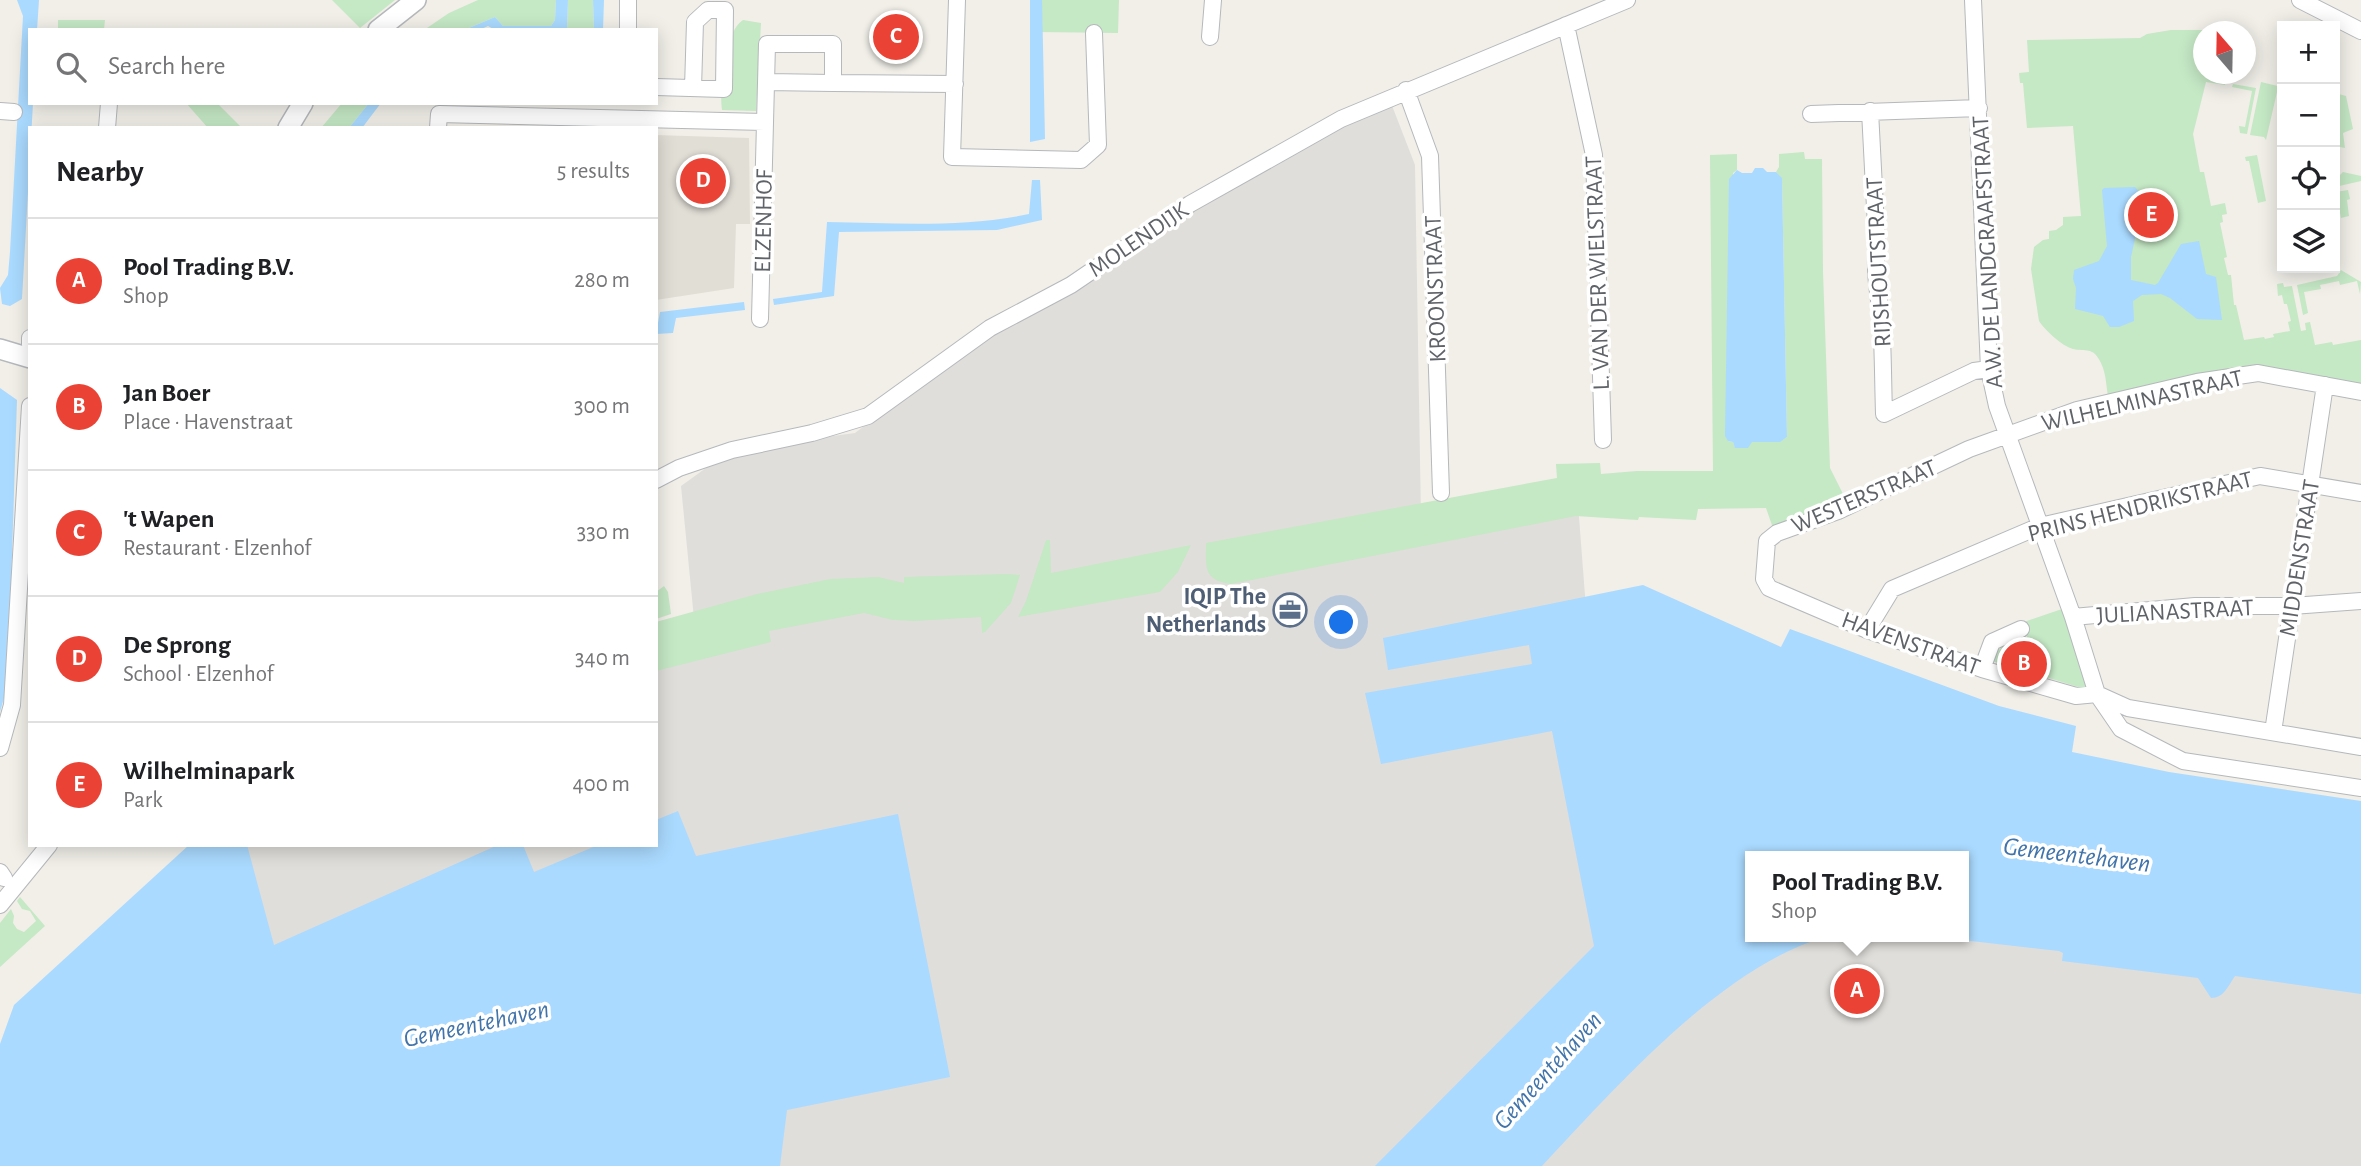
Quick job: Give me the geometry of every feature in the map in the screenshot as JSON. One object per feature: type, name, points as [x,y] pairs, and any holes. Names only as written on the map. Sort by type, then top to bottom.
[{"type":"street","points":[[381,28],[416,0]]},
{"type":"street","points":[[628,0],[628,28]]},
{"type":"street","points":[[957,0],[953,157],[1081,160],[1098,145],[1094,33]]},
{"type":"street","points":[[1210,37],[1213,0]]},
{"type":"street","name":"MOLENDIJK","points":[[658,479],[679,468],[732,450],[812,433],[868,416],[980,335],[1070,285],[1190,204],[1341,119],[1627,0]]},
{"type":"street","name":"A.W. DE LANDGRAAFSTRAAT","points":[[1973,0],[1989,369],[1997,406],[2073,617],[2097,694]]},
{"type":"street","points":[[2300,0],[2361,31]]},
{"type":"street","points":[[658,87],[724,89],[725,10],[708,10],[695,22],[693,88]]},
{"type":"street","name":"L. VAN DER WIELSTRAAT","points":[[1566,25],[1594,155],[1603,440]]},
{"type":"street","name":"ELZENHOF","points":[[760,319],[767,44],[833,44],[833,83]]},
{"type":"street","points":[[766,82],[955,84]]},
{"type":"street","name":"KROONSTRAAT","points":[[1406,90],[1430,156],[1441,493]]},
{"type":"street","points":[[107,126],[108,105]]},
{"type":"street","points":[[289,126],[302,105]]},
{"type":"street","points":[[1811,114],[1979,108]]},
{"type":"street","points":[[438,126],[439,114],[524,122],[627,111],[765,122]]},
{"type":"street","name":"RIJSHOUTSTRAAT","points":[[1870,111],[1884,414],[1974,371],[1989,369]]},
{"type":"street","points":[[0,348],[28,357]]},
{"type":"street","name":"WILHELMINASTRAAT","points":[[2008,435],[2077,411],[2197,382],[2241,375],[2258,373],[2361,392]]},
{"type":"street","name":"MIDDENSTRAAT","points":[[2273,732],[2325,384]]},
{"type":"street","name":"WESTERSTRAAT","points":[[1769,588],[1764,579],[1767,541],[1777,533],[1838,511],[1969,449],[2008,435]]},
{"type":"street","points":[[0,748],[12,705],[28,440]]},
{"type":"street","name":"PRINS HENDRIKSTRAAT","points":[[1867,630],[1892,589],[2040,526],[2260,476],[2361,493]]},
{"type":"street","name":"HAVENSTRAAT","points":[[1769,588],[1867,630],[1982,669],[2076,696],[2097,694],[2128,708],[2361,747]]},
{"type":"street","name":"JULIANASTRAAT","points":[[2073,617],[2195,606],[2292,606],[2361,601]]},
{"type":"street","points":[[1982,669],[1992,642],[2021,629]]},
{"type":"street","points":[[2097,694],[2121,729],[2183,761],[2361,788]]},
{"type":"street","points":[[0,905],[47,847]]},
{"type":"shaded area","points":[[1391,103],[1415,165],[1421,518],[1578,504],[1614,974],[1385,1166],[339,1166],[242,847],[658,847],[658,649],[696,639],[681,486],[731,450],[855,433],[991,330],[1196,198]]},
{"type":"shaded area","points":[[658,135],[749,138],[750,224],[736,224],[734,288],[658,300]]},
{"type":"shaded area","points":[[1969,938],[2361,983],[2361,1166],[1525,1166],[1754,942],[1969,942]]},
{"type":"green space","points":[[332,0],[395,0],[360,28]]},
{"type":"green space","points":[[478,0],[556,0],[555,20],[551,26],[503,26],[495,17],[469,28],[427,28],[449,13]]},
{"type":"green space","points":[[568,0],[593,0],[594,28],[567,28]]},
{"type":"green space","points":[[1039,0],[1119,0],[1118,33],[1038,32]]},
{"type":"green space","points":[[58,20],[105,20],[104,28],[58,28]]},
{"type":"green space","points":[[743,20],[761,23],[756,111],[722,110],[722,75],[727,48],[731,36]]},
{"type":"green space","points":[[2193,30],[2193,84],[2206,84],[2193,134],[2200,172],[2204,172],[2211,206],[2225,203],[2227,214],[2222,215],[2223,222],[2220,223],[2227,257],[2224,258],[2228,275],[2231,275],[2234,305],[2244,340],[2265,339],[2274,337],[2273,334],[2290,331],[2287,304],[2284,304],[2282,295],[2278,296],[2277,284],[2292,286],[2301,331],[2306,330],[2305,323],[2310,322],[2315,345],[2361,340],[2361,393],[2244,370],[2109,402],[2104,373],[2095,354],[2064,345],[2039,321],[2031,269],[2034,247],[2049,239],[2049,231],[2063,225],[2063,217],[2081,216],[2073,126],[2027,128],[2023,83],[2020,83],[2019,73],[2029,72],[2027,40],[2140,38],[2147,34]]},
{"type":"green space","points":[[2261,82],[2277,86],[2266,140],[2264,137],[2250,135]]},
{"type":"green space","points":[[2233,84],[2256,88],[2247,134],[2240,133],[2239,126],[2245,127],[2252,91],[2232,87]]},
{"type":"green space","points":[[2340,94],[2346,96],[2353,129],[2343,133],[2345,148],[2340,147]]},
{"type":"green space","points":[[188,105],[219,105],[240,126],[206,126]]},
{"type":"green space","points":[[340,105],[367,105],[351,126],[323,126]]},
{"type":"green space","points":[[1804,152],[1805,159],[1822,159],[1830,468],[1847,502],[1774,531],[1766,508],[1698,509],[1696,520],[1576,516],[1231,584],[1211,576],[1207,565],[1206,543],[1557,478],[1556,464],[1600,463],[1601,474],[1713,471],[1710,155],[1737,154],[1737,170],[1733,173],[1728,441],[1733,442],[1735,447],[1751,442],[1779,442],[1787,437],[1782,179],[1776,172],[1779,167],[1779,154]]},
{"type":"green space","points":[[2257,155],[2266,201],[2258,203],[2249,161],[2246,161],[2245,157]]},
{"type":"green space","points":[[2343,172],[2361,176],[2361,181],[2340,186],[2340,175]]},
{"type":"green space","points":[[2348,190],[2350,199],[2347,200],[2349,216],[2341,218],[2340,213],[2340,191]]},
{"type":"green space","points":[[2340,272],[2361,282],[2360,294],[2357,281],[2340,285],[2339,281],[2320,285],[2321,289],[2304,292],[2308,313],[2303,315],[2297,285],[2337,276]]},
{"type":"green space","points":[[1046,540],[1050,540],[1051,573],[1191,545],[1178,572],[1160,592],[1018,617]]},
{"type":"green space","points":[[1020,575],[1011,603],[982,633],[981,617],[915,621],[893,620],[864,613],[769,631],[771,642],[658,670],[658,621],[757,594],[830,579],[878,577],[904,583],[904,577]]},
{"type":"green space","points":[[664,586],[668,592],[671,614],[658,618],[658,590]]},
{"type":"green space","points":[[2062,609],[2090,684],[2085,689],[1992,661],[2002,647],[2027,637],[2024,622]]},
{"type":"green space","points":[[20,897],[45,926],[0,967],[0,923],[11,909],[13,923],[17,929],[24,932],[36,921],[30,911],[22,909],[17,901]]},
{"type":"water","points":[[17,0],[39,0],[37,28],[28,28],[28,105],[33,105],[32,126],[28,126],[28,192],[22,299],[10,306],[2,304],[0,288],[8,275],[10,252],[23,16]]},
{"type":"water","points":[[556,0],[568,0],[567,28],[469,28],[495,17],[503,26],[551,26],[555,20]]},
{"type":"water","points":[[593,0],[604,0],[603,28],[594,28]]},
{"type":"water","points":[[1030,0],[1042,0],[1045,139],[1030,142]]},
{"type":"water","points":[[367,105],[379,105],[364,126],[351,126]]},
{"type":"water","points":[[1755,168],[1776,172],[1782,178],[1787,437],[1780,442],[1752,442],[1748,448],[1735,448],[1733,442],[1728,441],[1725,436],[1729,179],[1737,170],[1752,173]]},
{"type":"water","points":[[1032,180],[1040,180],[1042,220],[997,230],[839,232],[834,296],[774,305],[773,299],[822,292],[827,222],[954,223],[1029,214]]},
{"type":"water","points":[[2135,187],[2144,198],[2131,257],[2131,280],[2155,285],[2181,244],[2199,241],[2206,274],[2216,277],[2222,320],[2197,319],[2161,294],[2142,295],[2133,301],[2134,321],[2119,327],[2110,327],[2103,316],[2075,309],[2074,270],[2099,261],[2107,246],[2102,190]]},
{"type":"water","points":[[744,302],[745,310],[676,318],[673,333],[658,334],[660,312]]},
{"type":"water","points":[[0,388],[17,400],[9,647],[0,712]]},
{"type":"water","name":"Gemeentehaven","points":[[1643,585],[1781,647],[1790,629],[1999,706],[2076,726],[2072,752],[2169,772],[2361,801],[2361,994],[2235,976],[2222,994],[2211,998],[2198,978],[2062,961],[2063,953],[2059,951],[1969,941],[1969,851],[1745,851],[1745,942],[1812,942],[1786,952],[1747,974],[1709,1002],[1636,1067],[1542,1166],[1375,1166],[1594,946],[1552,731],[1381,764],[1365,693],[1532,664],[1529,645],[1388,670],[1383,638]]},
{"type":"water","name":"Gemeentehaven","points":[[678,811],[696,856],[898,814],[950,1077],[787,1110],[780,1166],[0,1166],[0,1044],[14,1005],[187,847],[248,847],[274,945],[494,847],[524,847],[534,872],[593,847],[658,847],[658,819]]},
{"type":"place","name":"'t Wapen","points":[[896,37]]},
{"type":"place","name":"De Sprong","points":[[703,181]]},
{"type":"place","name":"Wilhelminapark","points":[[2151,215]]},
{"type":"place","name":"IQIP The Netherlands","points":[[1290,610]]},
{"type":"place","name":"Jan Boer","points":[[2024,664]]},
{"type":"place","name":"Pool Trading B.V.","points":[[1857,991]]}]
